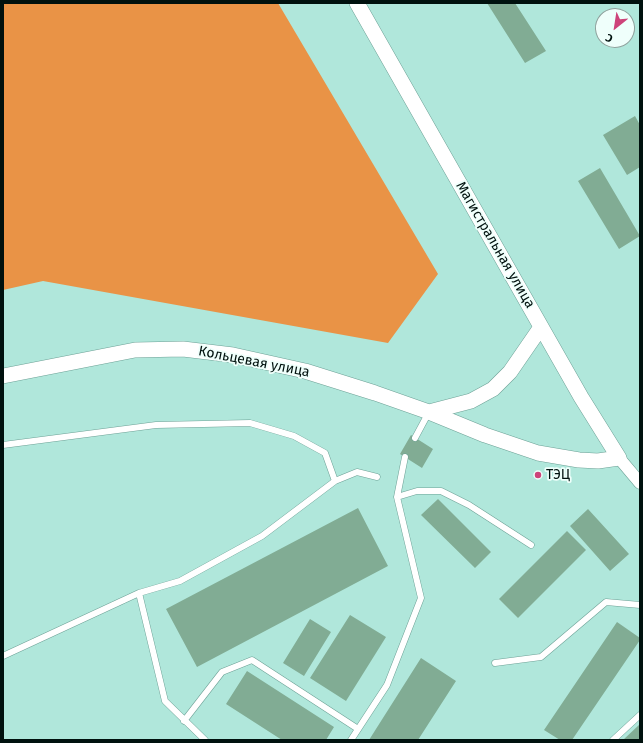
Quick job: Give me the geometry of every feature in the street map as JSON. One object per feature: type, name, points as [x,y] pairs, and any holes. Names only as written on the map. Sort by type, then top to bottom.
[{"type":"street","name":"Магистральная улица","points":[[357,3],[541,326],[619,458],[640,483]]},
{"type":"street","points":[[429,412],[471,401],[493,388],[510,372],[541,326]]},
{"type":"street","name":"Кольцевая улица","points":[[3,376],[135,350],[183,349],[233,355],[305,371],[429,412],[485,435],[538,453],[579,460],[598,461],[619,458]]},
{"type":"lane","points":[[415,438],[429,412]]},
{"type":"lane","points":[[3,445],[156,425],[250,423],[294,436],[325,454],[335,481]]},
{"type":"lane","points":[[351,740],[387,685],[421,598],[397,497],[405,457]]},
{"type":"lane","points":[[3,656],[139,593],[180,581],[262,536],[335,481],[357,472],[377,477]]},
{"type":"lane","points":[[397,497],[417,491],[441,491],[468,505],[531,545]]},
{"type":"lane","points":[[139,593],[165,701],[205,740]]},
{"type":"lane","points":[[495,663],[541,657],[606,602],[640,605]]},
{"type":"lane","points":[[184,721],[222,672],[252,660],[358,729]]},
{"type":"lane","points":[[613,740],[640,715]]},
{"type":"shaded area","points":[[3,3],[278,3],[438,274],[388,343],[43,281],[3,290]]},
{"type":"building","points":[[487,3],[515,3],[546,51],[525,63]]},
{"type":"building","points":[[635,116],[640,125],[640,167],[627,175],[603,135]]},
{"type":"building","points":[[600,168],[640,236],[619,249],[578,181]]},
{"type":"building","points":[[411,435],[433,449],[422,468],[400,454]]},
{"type":"building","points":[[438,499],[491,552],[475,568],[421,515]]},
{"type":"building","points":[[358,508],[388,566],[197,667],[166,609]]},
{"type":"building","points":[[588,509],[629,554],[610,571],[570,526]]},
{"type":"building","points":[[567,531],[586,550],[518,618],[499,599]]},
{"type":"building","points":[[350,615],[386,637],[346,701],[310,678]]},
{"type":"building","points":[[310,619],[331,632],[304,676],[283,663]]},
{"type":"building","points":[[617,622],[640,638],[640,640],[572,740],[560,740],[544,730]]},
{"type":"building","points":[[421,658],[456,681],[418,740],[369,740]]},
{"type":"building","points":[[247,671],[334,727],[326,740],[282,740],[226,704]]},
{"type":"building","points":[[640,724],[640,740],[623,740]]},
{"type":"place","name":"ТЭЦ","points":[[538,475]]}]
